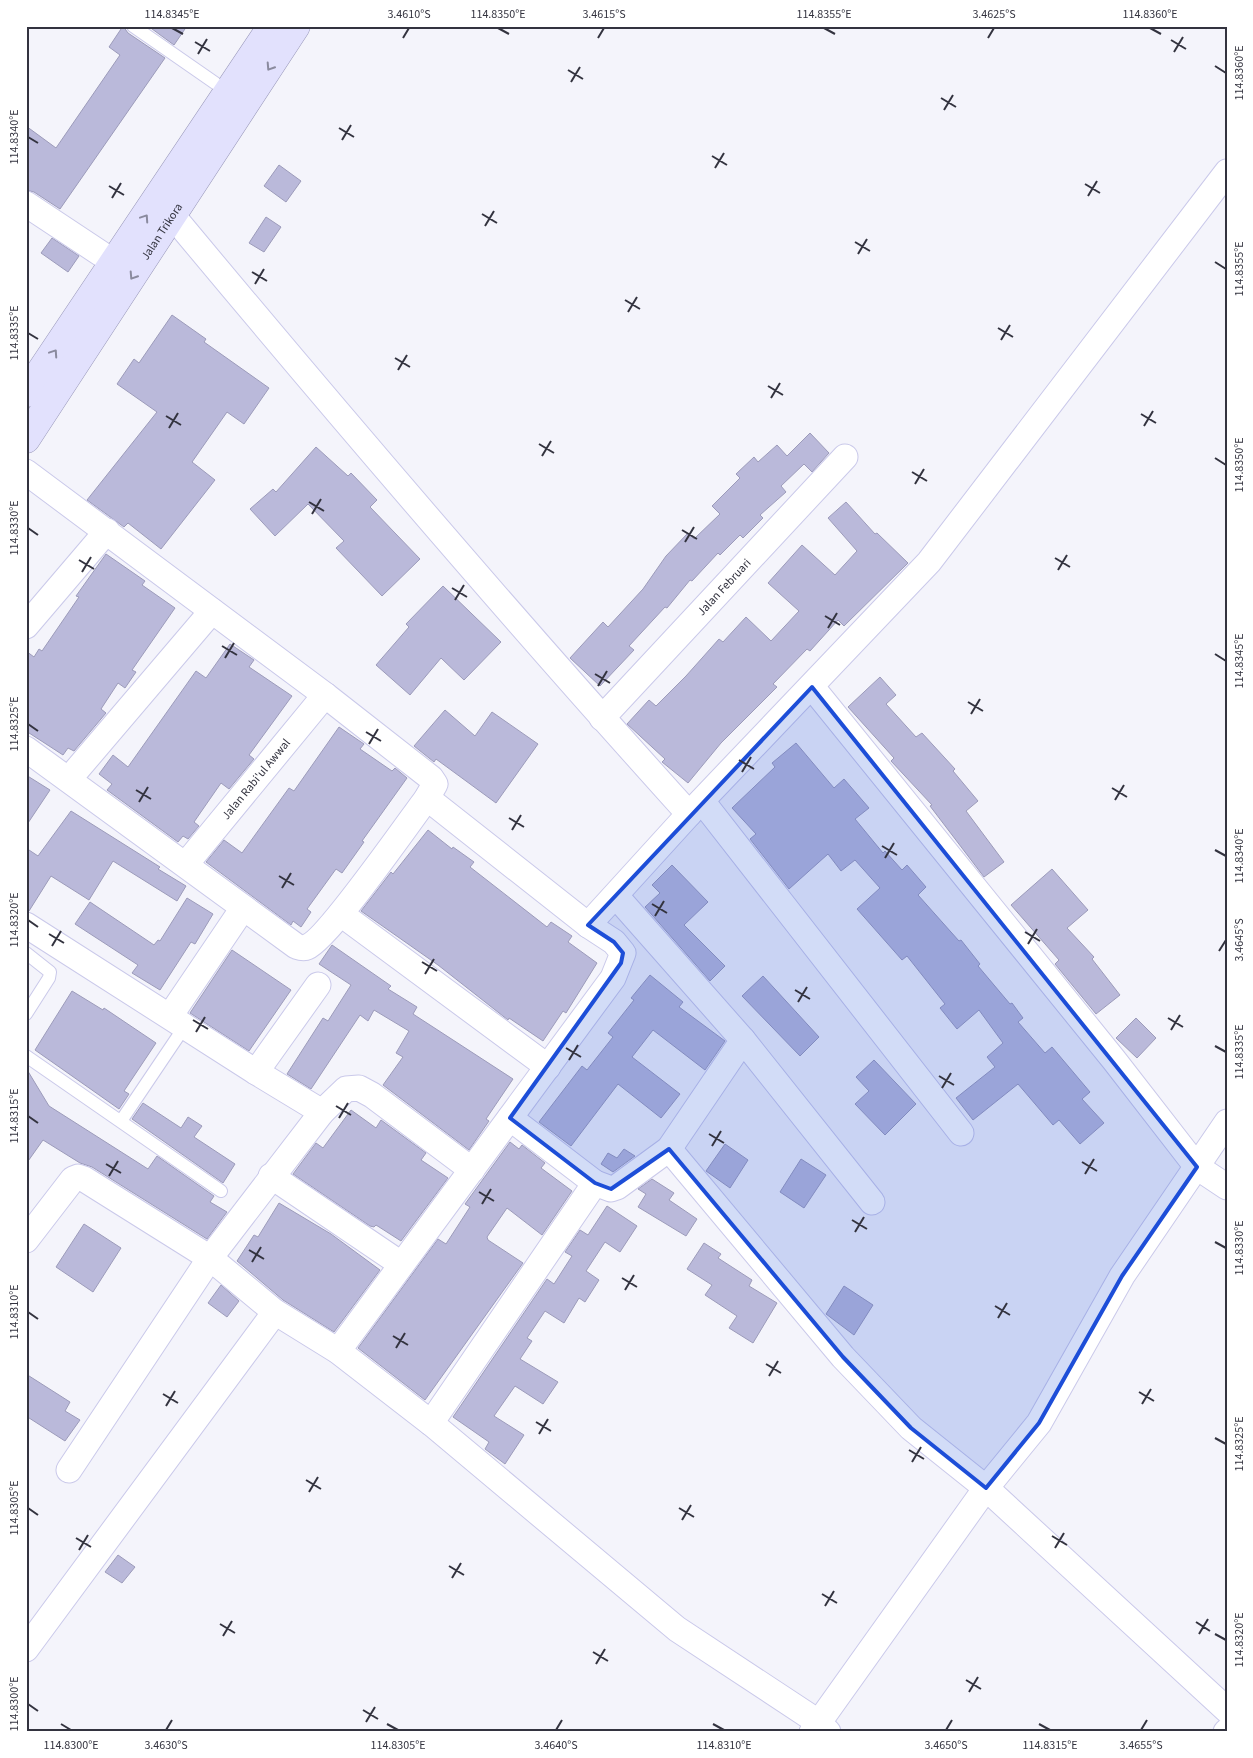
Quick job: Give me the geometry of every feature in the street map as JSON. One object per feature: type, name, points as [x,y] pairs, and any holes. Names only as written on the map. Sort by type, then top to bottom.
[{"type":"main road","name":"Jalan Trikora","points":[[26,438],[37,392],[115,263],[272,26]]},
{"type":"main road","name":"Jalan Trikora","points":[[37,392],[172,215],[296,26]]},
{"type":"street","points":[[588,925],[696,807],[929,562],[1227,172]]},
{"type":"street","points":[[26,204],[115,263]]},
{"type":"street","points":[[172,215],[312,383],[602,718],[696,807],[961,1133]]},
{"type":"street","name":"Jalan Februari","points":[[602,718],[845,457]]},
{"type":"street","points":[[26,472],[325,695],[434,780],[434,788],[341,914],[312,944],[301,948],[26,749]]},
{"type":"street","points":[[26,626],[107,531]]},
{"type":"street","points":[[69,779],[212,610]]},
{"type":"street","points":[[812,687],[1114,1060],[1197,1167],[1227,1188]]},
{"type":"street","name":"Jalan Rabi'ul Awwal","points":[[186,864],[325,695]]},
{"type":"street","points":[[338,1352],[613,978],[623,953],[614,942],[588,925],[427,798]]},
{"type":"street","points":[[616,896],[743,1040],[872,1202]]},
{"type":"street","points":[[177,1021],[239,914]]},
{"type":"street","points":[[341,914],[548,1067]]},
{"type":"street","points":[[26,925],[322,1112]]},
{"type":"street","points":[[256,1072],[318,985]]},
{"type":"street","points":[[510,1118],[595,1183],[611,1189],[617,1187],[669,1149],[743,1040]]},
{"type":"street","points":[[69,1470],[210,1258],[271,1176],[322,1112],[346,1089],[359,1088],[372,1095],[472,1170]]},
{"type":"street","points":[[26,1240],[65,1188],[73,1179],[78,1177],[210,1258],[275,1312],[338,1352],[431,1423],[676,1629],[819,1729],[986,1488],[1039,1423],[1122,1276],[1227,1122]]},
{"type":"street","points":[[669,1149],[843,1357],[911,1428],[986,1488],[1227,1710]]},
{"type":"street","points":[[271,1176],[401,1264]]},
{"type":"street","points":[[431,1423],[595,1183]]},
{"type":"street","points":[[26,1649],[275,1312]]},
{"type":"lane","points":[[132,26],[228,92]]},
{"type":"lane","points":[[26,953],[50,972],[49,978],[26,1014]]},
{"type":"lane","points":[[121,1121],[177,1021]]},
{"type":"lane","points":[[26,1056],[221,1191]]},
{"type":"highlighted area","points":[[812,687],[1197,1167],[1122,1276],[1039,1423],[986,1488],[911,1428],[843,1357],[669,1149],[611,1189],[595,1183],[510,1118],[621,963],[623,953],[614,942],[588,925]]},
{"type":"building","points":[[123,26],[128,33],[165,58],[60,209],[34,192],[26,190],[26,126],[56,148],[120,55],[109,47]]},
{"type":"building","points":[[148,26],[187,26],[174,45]]},
{"type":"building","points":[[279,165],[301,181],[286,202],[264,186]]},
{"type":"building","points":[[266,217],[281,227],[264,252],[249,243]]},
{"type":"building","points":[[52,238],[79,256],[68,272],[41,253]]},
{"type":"building","points":[[172,315],[206,339],[204,342],[269,388],[244,424],[227,412],[192,462],[215,480],[161,549],[128,523],[124,527],[87,500],[157,412],[117,384],[134,359],[139,363]]},
{"type":"building","points":[[810,433],[829,453],[812,472],[804,464],[781,486],[786,492],[760,515],[763,518],[743,538],[740,535],[720,555],[718,553],[692,581],[690,580],[667,608],[665,607],[629,646],[634,650],[600,686],[570,658],[603,622],[608,627],[643,589],[666,556],[688,533],[694,539],[720,514],[712,506],[740,478],[736,474],[754,457],[758,462],[777,445],[787,456]]},
{"type":"building","points":[[316,447],[348,476],[351,473],[377,500],[370,507],[420,559],[382,596],[336,548],[344,541],[308,504],[275,536],[250,509],[273,489],[276,492]]},
{"type":"building","points":[[846,502],[875,534],[877,533],[908,563],[844,626],[838,620],[810,651],[807,649],[773,684],[777,687],[721,743],[688,783],[662,762],[665,759],[627,724],[649,700],[656,706],[719,639],[723,642],[746,617],[771,641],[799,611],[768,583],[802,545],[835,575],[857,551],[828,518]]},
{"type":"building","points":[[106,554],[145,581],[142,585],[175,608],[132,670],[136,672],[125,688],[118,683],[101,709],[106,713],[74,751],[68,748],[63,755],[26,731],[26,651],[34,657],[39,649],[42,651],[79,597],[76,596]]},
{"type":"building","points":[[443,586],[501,642],[464,680],[441,658],[410,695],[376,665],[409,627],[406,624]]},
{"type":"building","points":[[230,644],[254,660],[249,667],[292,696],[249,755],[254,759],[229,789],[221,783],[194,822],[199,826],[188,839],[183,836],[178,842],[107,790],[112,784],[99,774],[113,755],[128,767],[196,671],[206,678]]},
{"type":"building","points":[[880,677],[896,695],[886,704],[916,737],[922,733],[955,769],[953,771],[978,801],[966,811],[1004,862],[984,877],[930,806],[932,805],[891,761],[894,758],[848,707]]},
{"type":"building","points":[[445,710],[475,736],[492,712],[538,744],[496,803],[436,759],[434,762],[414,746]]},
{"type":"building","points":[[339,727],[364,744],[360,749],[392,771],[395,768],[407,778],[362,841],[364,842],[342,873],[336,869],[307,909],[311,912],[301,927],[293,921],[291,925],[206,862],[224,840],[242,853],[289,788],[294,791]]},
{"type":"building","points":[[796,743],[834,788],[844,779],[869,808],[855,819],[883,853],[885,851],[902,870],[907,865],[926,887],[918,895],[959,941],[961,940],[980,964],[978,966],[1010,1004],[1012,1003],[1023,1018],[1018,1022],[1045,1053],[1052,1047],[1090,1092],[1082,1099],[1104,1123],[1080,1144],[1059,1120],[1053,1125],[1018,1084],[973,1120],[956,1098],[995,1067],[987,1057],[1003,1043],[979,1010],[957,1029],[940,1008],[945,1004],[907,956],[902,960],[857,909],[880,888],[855,860],[841,871],[828,854],[789,889],[750,839],[756,834],[732,808],[775,767],[772,763]]},
{"type":"building","points":[[26,775],[50,790],[26,826]]},
{"type":"building","points":[[71,811],[160,867],[158,869],[186,886],[177,901],[113,861],[89,900],[51,876],[29,911],[26,911],[26,848],[38,856]]},
{"type":"building","points":[[428,830],[452,849],[453,847],[474,862],[470,867],[547,927],[551,922],[572,936],[568,942],[597,963],[566,1013],[563,1011],[543,1041],[509,1018],[508,1020],[438,965],[361,911],[391,872],[393,874]]},
{"type":"building","points":[[672,865],[708,902],[684,925],[725,966],[710,981],[645,907],[660,893],[652,885]]},
{"type":"building","points":[[1052,869],[1088,910],[1067,928],[1094,957],[1092,959],[1120,995],[1096,1014],[1055,964],[1059,960],[1011,905]]},
{"type":"building","points":[[187,898],[213,914],[195,944],[191,942],[160,990],[132,973],[138,965],[75,924],[90,902],[154,945],[158,940],[160,941]]},
{"type":"building","points":[[332,945],[391,986],[388,989],[417,1007],[413,1014],[513,1079],[486,1119],[489,1121],[469,1150],[383,1085],[403,1057],[396,1053],[409,1031],[374,1010],[368,1021],[360,1015],[311,1089],[287,1074],[323,1018],[328,1021],[351,985],[319,964]]},
{"type":"building","points":[[232,950],[291,990],[249,1051],[190,1013]]},
{"type":"building","points":[[650,975],[683,1002],[679,1007],[725,1041],[705,1070],[653,1030],[632,1057],[680,1094],[661,1118],[618,1084],[571,1146],[539,1122],[582,1066],[587,1070],[613,1037],[608,1033],[634,1000],[631,998]]},
{"type":"building","points":[[763,976],[819,1037],[800,1056],[742,996]]},
{"type":"building","points":[[72,991],[103,1010],[104,1008],[156,1043],[124,1091],[129,1094],[119,1109],[35,1050]]},
{"type":"building","points":[[1136,1018],[1156,1038],[1137,1058],[1116,1038]]},
{"type":"building","points":[[874,1060],[916,1104],[885,1135],[855,1104],[869,1091],[856,1077]]},
{"type":"building","points":[[26,1068],[49,1106],[148,1169],[157,1156],[214,1196],[210,1202],[227,1212],[207,1239],[92,1167],[80,1163],[43,1140],[26,1164]]},
{"type":"building","points":[[143,1103],[181,1128],[188,1117],[202,1126],[194,1137],[235,1164],[223,1183],[132,1119]]},
{"type":"building","points":[[351,1110],[376,1128],[381,1120],[426,1153],[421,1160],[448,1178],[401,1241],[376,1225],[374,1227],[370,1226],[293,1174],[316,1143],[323,1148]]},
{"type":"building","points":[[510,1142],[519,1149],[522,1145],[545,1163],[541,1168],[572,1191],[542,1235],[507,1208],[487,1237],[488,1240],[523,1263],[425,1400],[358,1348],[438,1239],[446,1244],[470,1207],[465,1204]]},
{"type":"building","points":[[725,1144],[748,1160],[730,1188],[706,1171]]},
{"type":"building","points":[[624,1149],[635,1156],[613,1172],[601,1164],[608,1153],[617,1158]]},
{"type":"building","points":[[801,1159],[826,1175],[804,1208],[780,1192]]},
{"type":"building","points":[[652,1179],[674,1193],[669,1200],[697,1219],[686,1236],[638,1207],[646,1194],[638,1189]]},
{"type":"building","points":[[279,1203],[331,1234],[380,1270],[334,1332],[283,1300],[237,1261],[254,1235],[258,1237]]},
{"type":"building","points":[[607,1206],[637,1226],[620,1252],[605,1242],[586,1271],[599,1280],[585,1302],[579,1298],[564,1323],[545,1311],[527,1338],[532,1341],[520,1359],[558,1382],[543,1404],[515,1386],[494,1416],[524,1435],[505,1464],[485,1449],[489,1442],[453,1417],[547,1279],[554,1284],[572,1256],[565,1252],[580,1230],[588,1235]]},
{"type":"building","points":[[84,1224],[121,1248],[93,1292],[56,1267]]},
{"type":"building","points":[[704,1243],[721,1254],[718,1258],[752,1280],[749,1286],[777,1303],[753,1343],[729,1328],[737,1316],[705,1295],[712,1285],[687,1269]]},
{"type":"building","points":[[221,1285],[239,1301],[227,1317],[208,1303]]},
{"type":"building","points":[[844,1286],[873,1305],[854,1335],[826,1314]]},
{"type":"building","points":[[26,1374],[70,1402],[65,1411],[80,1420],[65,1441],[26,1416]]},
{"type":"building","points":[[118,1555],[135,1567],[122,1583],[105,1572]]}]
